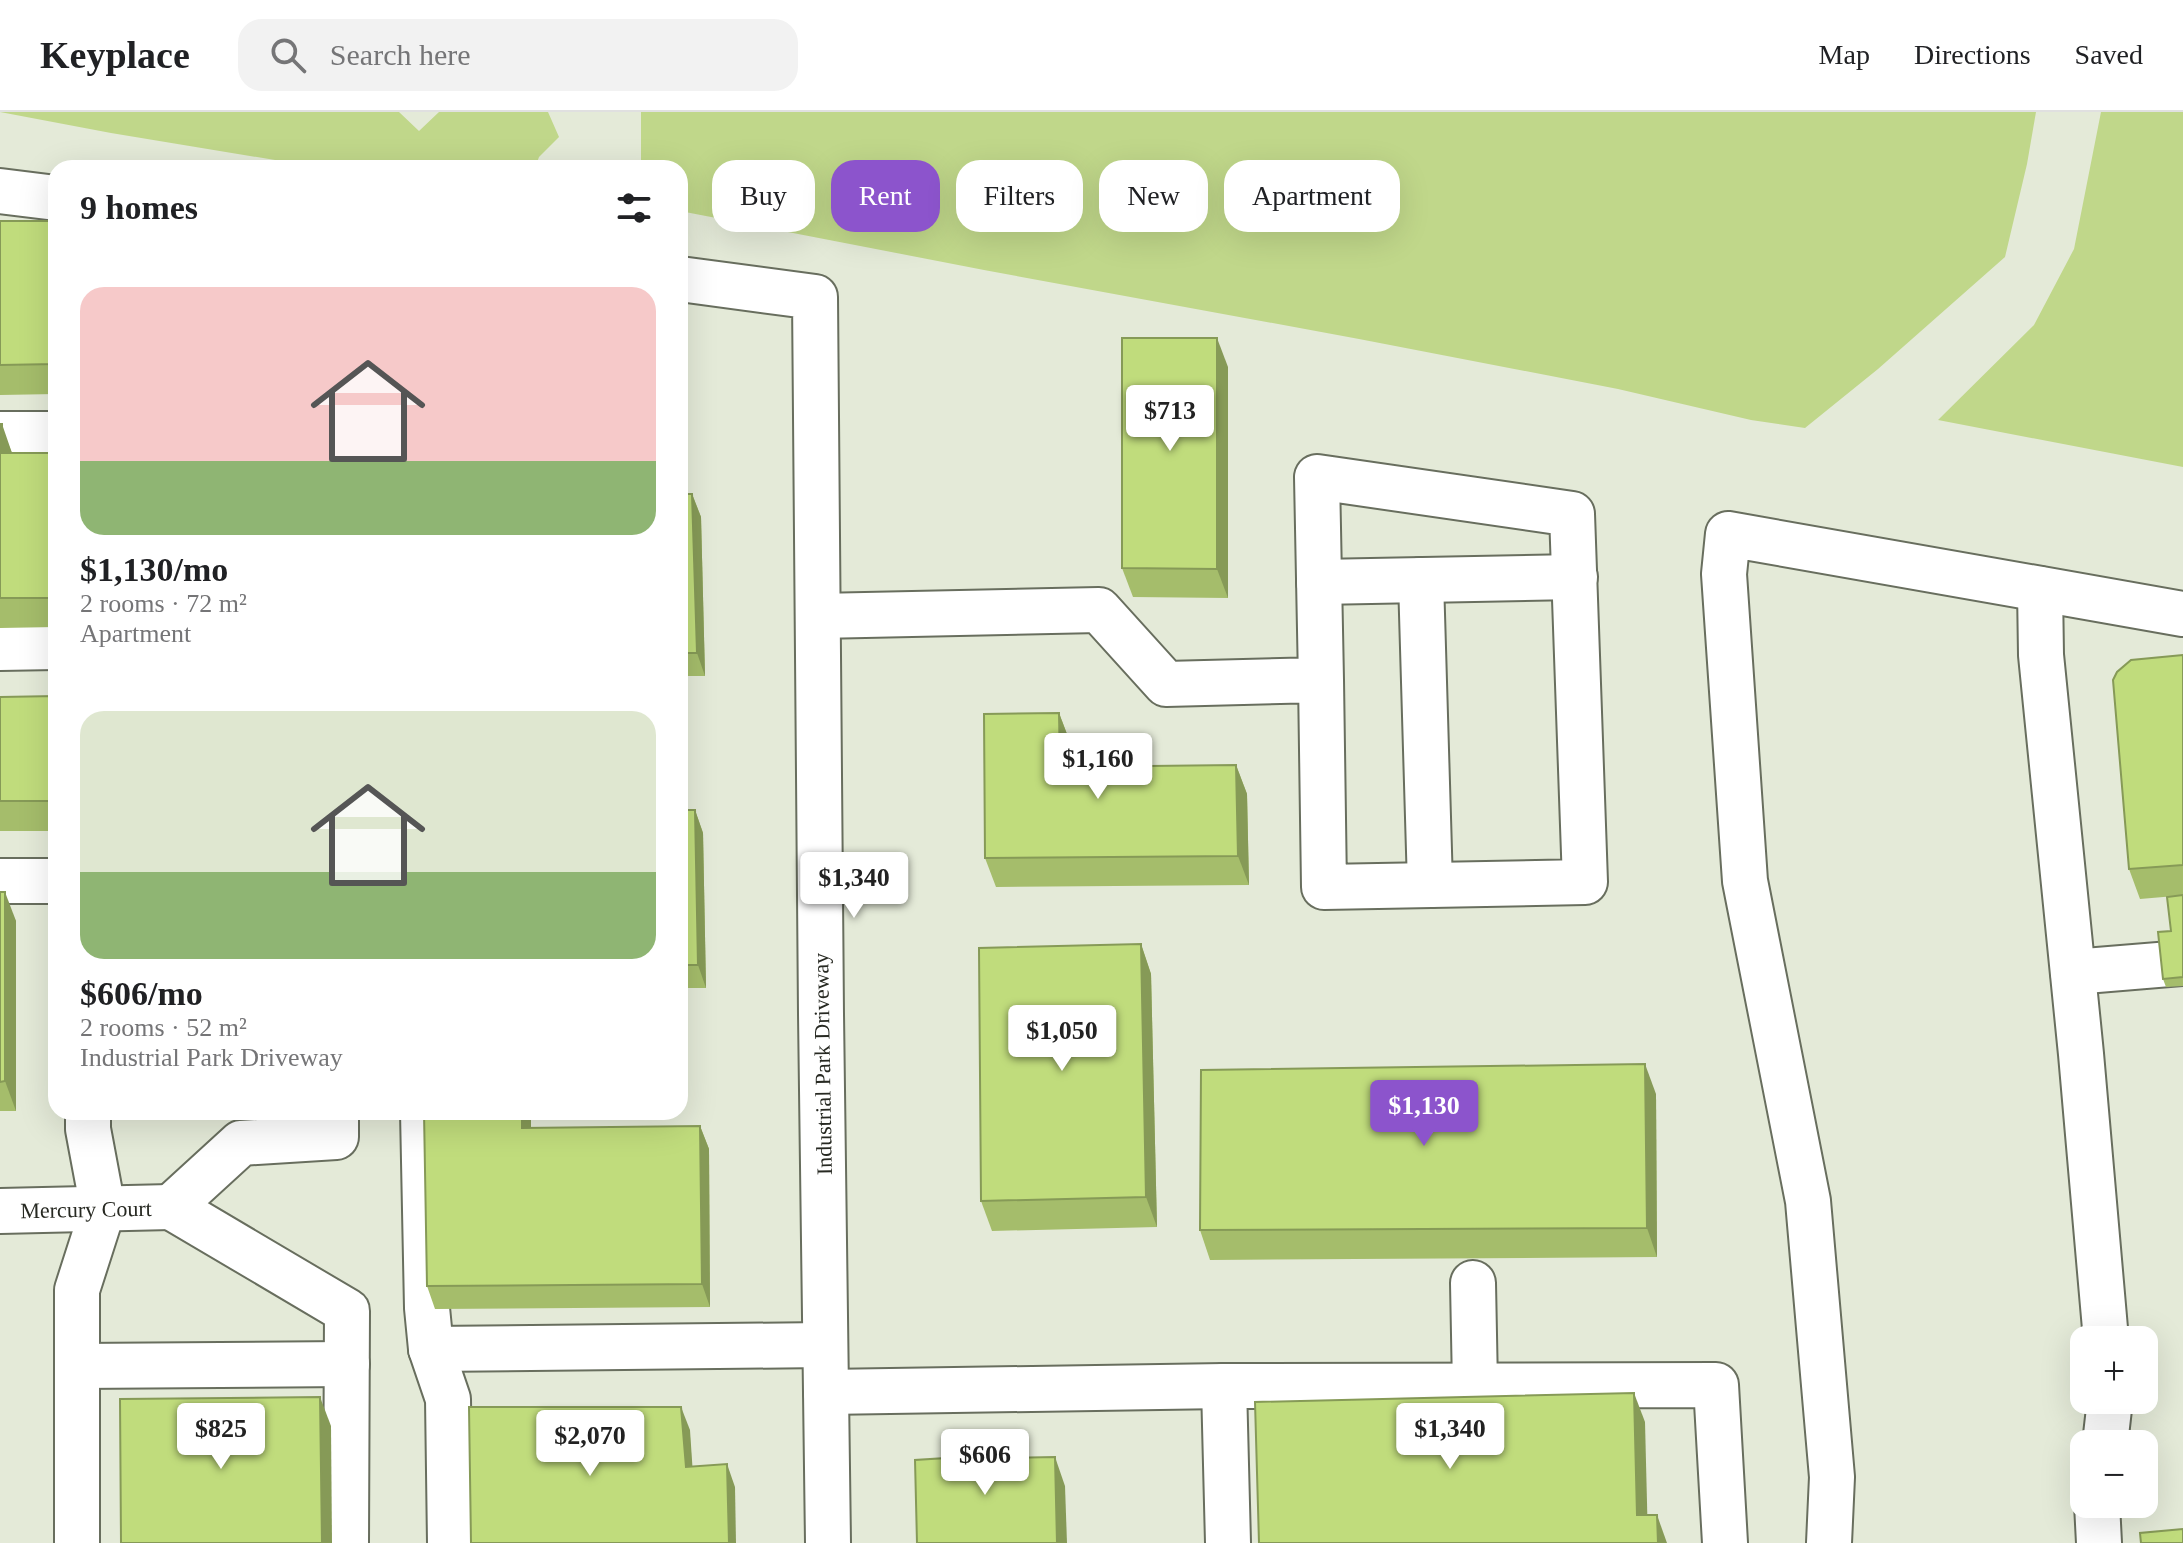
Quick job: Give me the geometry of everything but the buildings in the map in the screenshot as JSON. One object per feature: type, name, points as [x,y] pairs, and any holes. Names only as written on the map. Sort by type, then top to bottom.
[{"type":"street","points":[[0,191],[48,197]]},
{"type":"street","name":"Industrial Park Driveway","points":[[688,280],[815,297],[828,1543]]},
{"type":"street","points":[[0,434],[48,434]]},
{"type":"street","points":[[1317,477],[1572,514],[1575,577],[1585,882],[1324,887],[1317,477]]},
{"type":"street","points":[[1829,1543],[1832,1477],[1808,1201],[1745,881],[1724,574],[1728,534],[2183,614]]},
{"type":"street","points":[[1319,582],[1575,577]]},
{"type":"street","points":[[1421,580],[1430,885]]},
{"type":"street","points":[[2040,589],[2041,655],[2105,1326]]},
{"type":"street","points":[[818,616],[1099,610],[1166,684],[1321,680]]},
{"type":"street","points":[[0,648],[48,647]]},
{"type":"street","points":[[0,881],[48,881]]},
{"type":"street","points":[[2073,972],[2183,963]]},
{"type":"street","points":[[77,1543],[77,1290],[103,1209],[88,1120]]},
{"type":"street","points":[[336,1120],[336,1137],[241,1143],[171,1207],[347,1311],[346,1543]]},
{"type":"street","points":[[423,1120],[427,1308],[431,1349],[448,1399],[450,1543]]},
{"type":"street","name":"Mercury Court","points":[[0,1211],[171,1207]]},
{"type":"street","points":[[1473,1283],[1475,1386]]},
{"type":"street","points":[[431,1349],[825,1345]]},
{"type":"street","points":[[77,1366],[347,1364]]},
{"type":"street","points":[[826,1392],[1224,1386],[1716,1385],[1725,1543]]},
{"type":"street","points":[[1224,1386],[1228,1543]]},
{"type":"street","points":[[2098,1518],[2099,1543]]},
{"type":"green space","points":[[0,112],[399,112],[419,131],[439,112],[548,112],[559,137],[538,160],[275,160]]},
{"type":"green space","points":[[641,112],[2036,112],[2005,257],[1878,369],[1805,428],[1751,420],[1618,389],[1359,339],[788,232],[815,232],[815,160],[712,160],[712,217],[688,213],[688,160],[641,160]]},
{"type":"green space","points":[[2101,112],[2183,112],[2183,467],[1938,420],[2034,325],[2074,249]]}]
